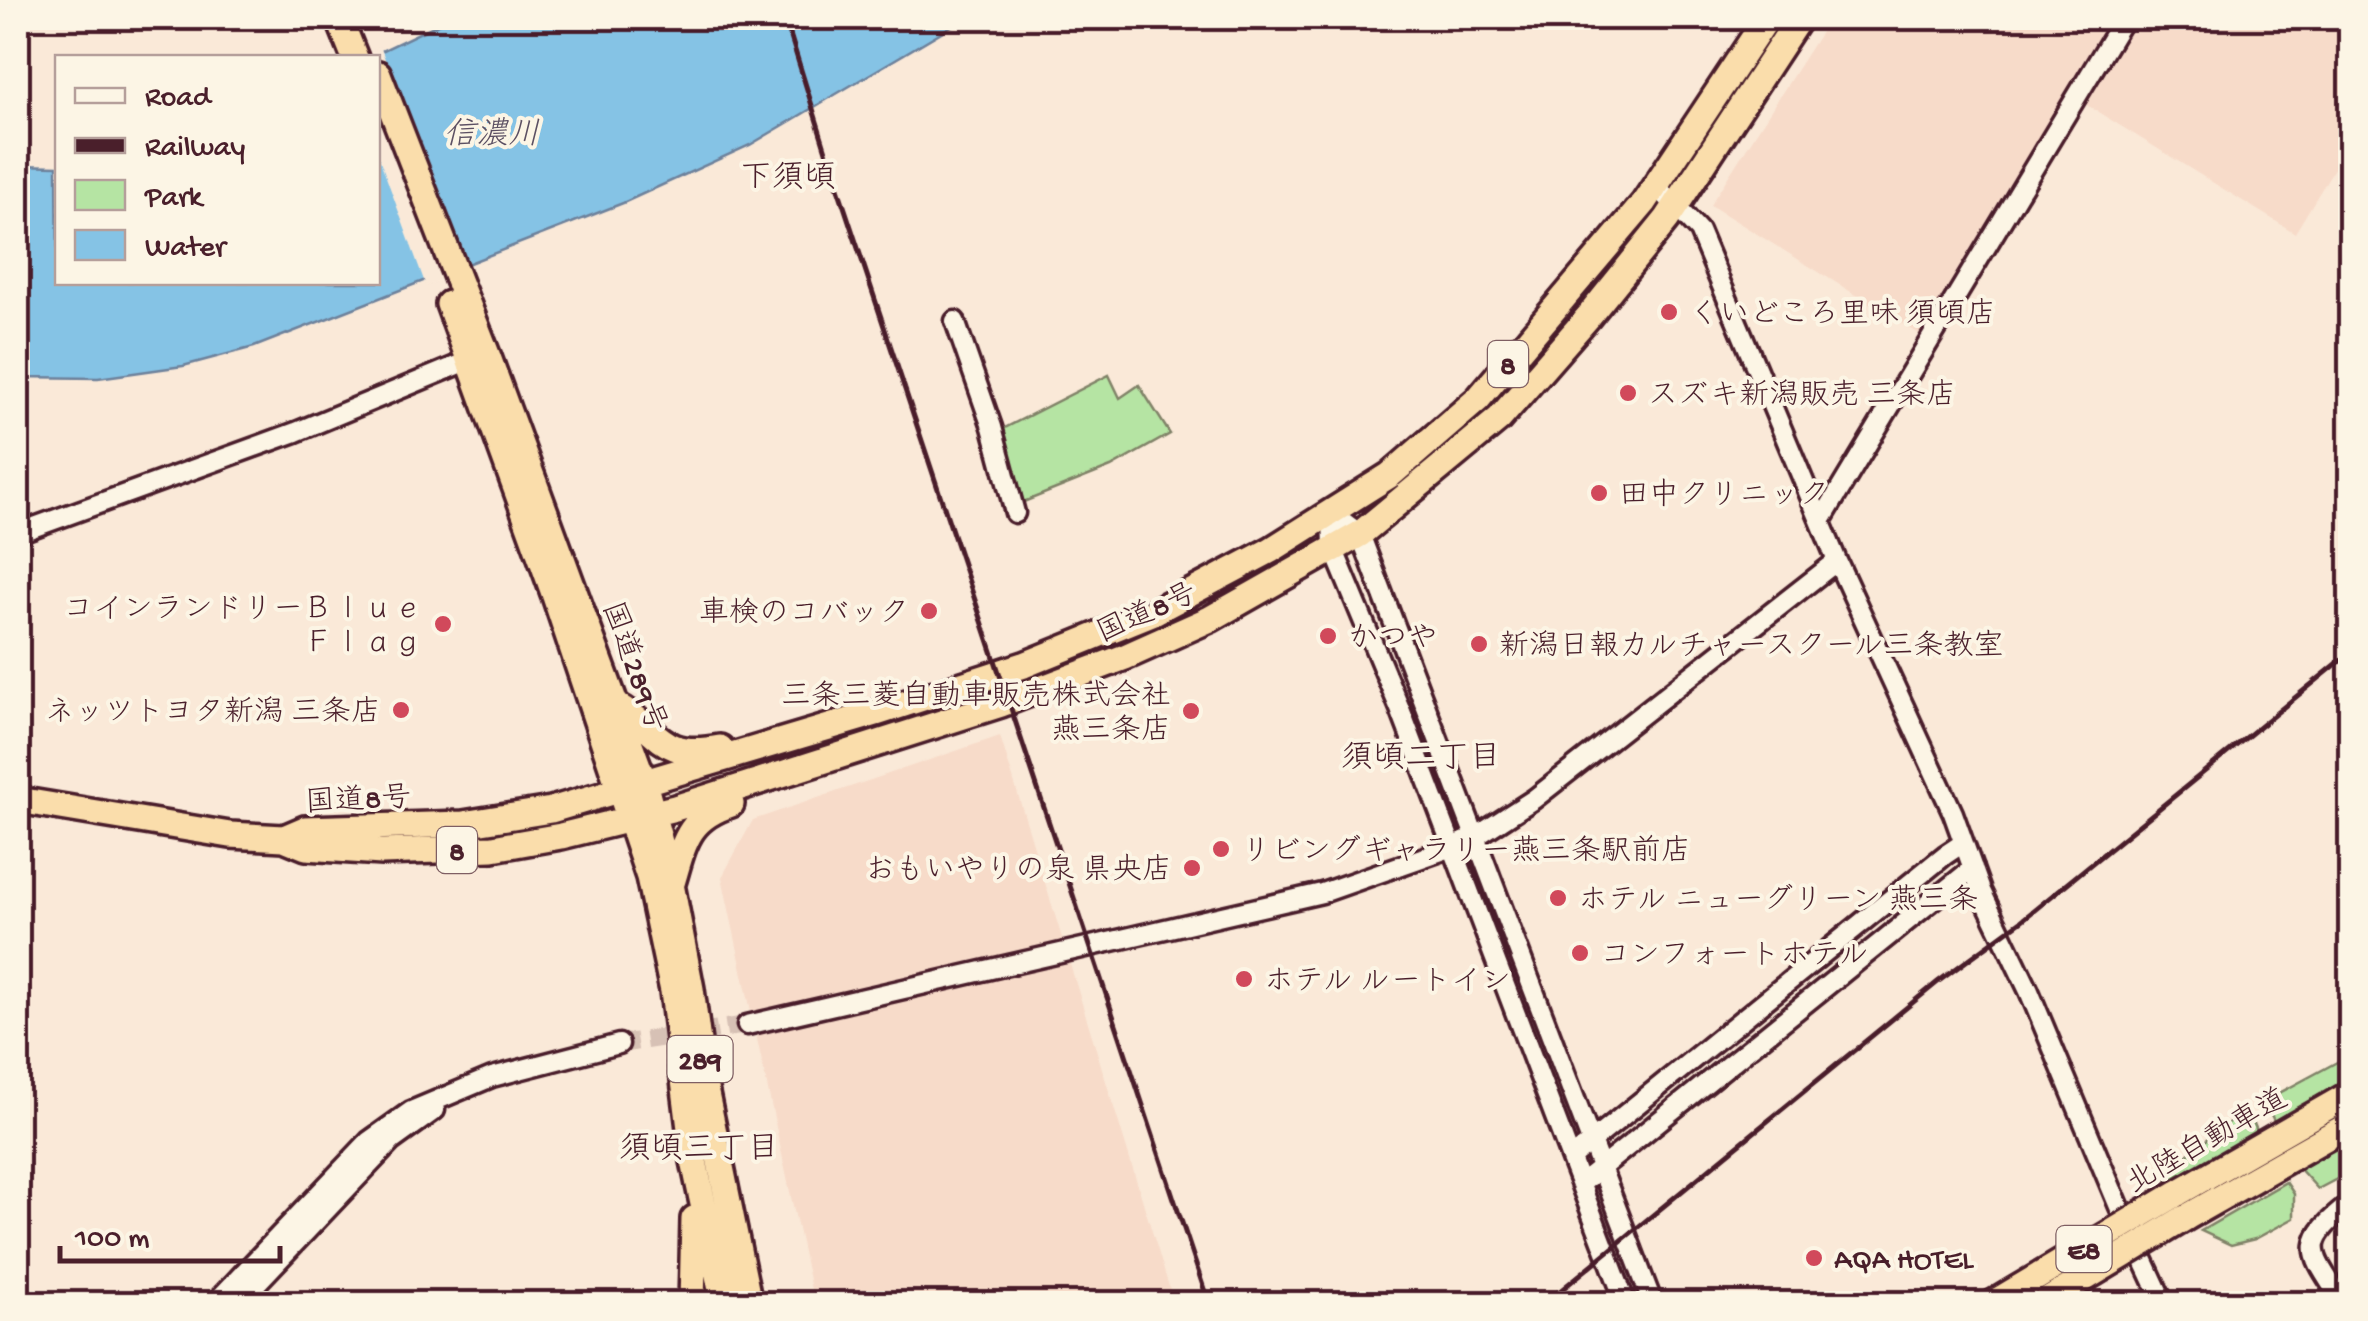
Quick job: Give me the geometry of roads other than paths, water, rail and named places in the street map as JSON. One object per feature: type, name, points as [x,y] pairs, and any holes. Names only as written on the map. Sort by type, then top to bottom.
[{"type":"highway","points":[[340,18],[354,55]]},
{"type":"highway","points":[[356,18],[370,55]]},
{"type":"highway","name":"国道8号","points":[[284,838],[305,829],[411,828],[508,819],[632,786],[986,679],[1152,613],[1210,584],[1390,475],[1478,399],[1560,306],[1656,185],[1767,18]]},
{"type":"highway","name":"国道8号","points":[[18,800],[230,835],[284,838],[306,848],[382,852],[469,850],[561,836],[641,817],[1001,704],[1125,658],[1210,619],[1360,534],[1499,419],[1588,318],[1677,205],[1799,18]]},
{"type":"highway","name":"国道289号","points":[[380,80],[469,333],[470,360],[641,817],[671,884],[692,989],[703,1079],[748,1304]]},
{"type":"highway","name":"国道289号","points":[[380,121],[469,333],[616,705],[632,786]]},
{"type":"highway","points":[[616,705],[634,715],[661,742],[676,749],[721,748],[736,755]]},
{"type":"highway","points":[[671,884],[684,844],[698,821],[714,810],[776,790],[805,766]]},
{"type":"highway","name":"国道289号","points":[[641,817],[648,878],[673,991],[694,1161],[724,1304]]},
{"type":"highway","name":"北陸自動車道","points":[[2042,1304],[2180,1206],[2350,1094]]},
{"type":"highway","name":"北陸自動車道","points":[[1992,1304],[2180,1206],[2350,1124]]},
{"type":"highway","points":[[692,1304],[694,1161]]},
{"type":"street","points":[[1821,521],[2124,18]]},
{"type":"street","points":[[1656,185],[1699,231],[1837,561],[1953,813],[1972,868],[2164,1304]]},
{"type":"street","points":[[955,321],[992,427],[1015,513]]},
{"type":"street","points":[[18,533],[296,432],[470,360]]},
{"type":"street","points":[[1332,513],[1360,534],[1653,1304]]},
{"type":"street","points":[[1332,513],[1333,548],[1400,708],[1626,1304]]},
{"type":"street","points":[[746,1025],[1322,893],[1450,848],[1477,836],[1578,766],[1837,561]]},
{"type":"street","points":[[1571,1158],[1963,843]]},
{"type":"street","points":[[1581,1184],[1972,868]]},
{"type":"street","points":[[214,1304],[382,1130],[432,1100],[492,1077],[618,1044]]},
{"type":"street","points":[[237,1304],[392,1141],[444,1104],[492,1077]]},
{"type":"street","points":[[2344,1304],[2316,1260],[2313,1248],[2320,1228],[2350,1204]]},
{"type":"water","name":"信濃川","points":[[450,18],[965,18],[750,145],[623,203],[254,347],[183,366],[98,378],[18,377],[18,165],[55,166],[55,285],[380,285],[380,55],[373,55]]},
{"type":"tunnel","points":[[619,1044],[747,1025]]},
{"type":"railway","points":[[785,18],[1209,1304]]},
{"type":"railway","points":[[1544,1304],[1939,981],[2021,921],[2350,653]]},
{"type":"place","name":"くいどころ里味 須頃店","points":[[1669,312]]},
{"type":"place","name":"スズキ新潟販売 三条店","points":[[1628,393]]},
{"type":"place","name":"田中クリニック","points":[[1599,493]]},
{"type":"place","name":"車検のコバック","points":[[929,611]]},
{"type":"place","name":"コインランドリーＢｌｕｅ Ｆｌａｇ","points":[[443,624]]},
{"type":"place","name":"かつや","points":[[1328,636]]},
{"type":"place","name":"新潟日報カルチャースクール三条教室","points":[[1479,644]]},
{"type":"place","name":"ネッツトヨタ新潟 三条店","points":[[401,710]]},
{"type":"place","name":"三条三菱自動車販売株式会社 燕三条店","points":[[1191,711]]},
{"type":"place","name":"リビングギャラリー燕三条駅前店","points":[[1221,849]]},
{"type":"place","name":"おもいやりの泉 県央店","points":[[1192,868]]},
{"type":"place","name":"ホテル ニューグリーン 燕三条","points":[[1558,898]]},
{"type":"place","name":"コンフォートホテル","points":[[1580,953]]},
{"type":"place","name":"ホテル ルートイン","points":[[1244,979]]},
{"type":"place","name":"AQA HOTEL","points":[[1814,1258]]},
{"type":"district","name":"下須頃","points":[[788,175]]},
{"type":"district","name":"須頃二丁目","points":[[1421,755]]},
{"type":"district","name":"須頃三丁目","points":[[699,1146]]}]
